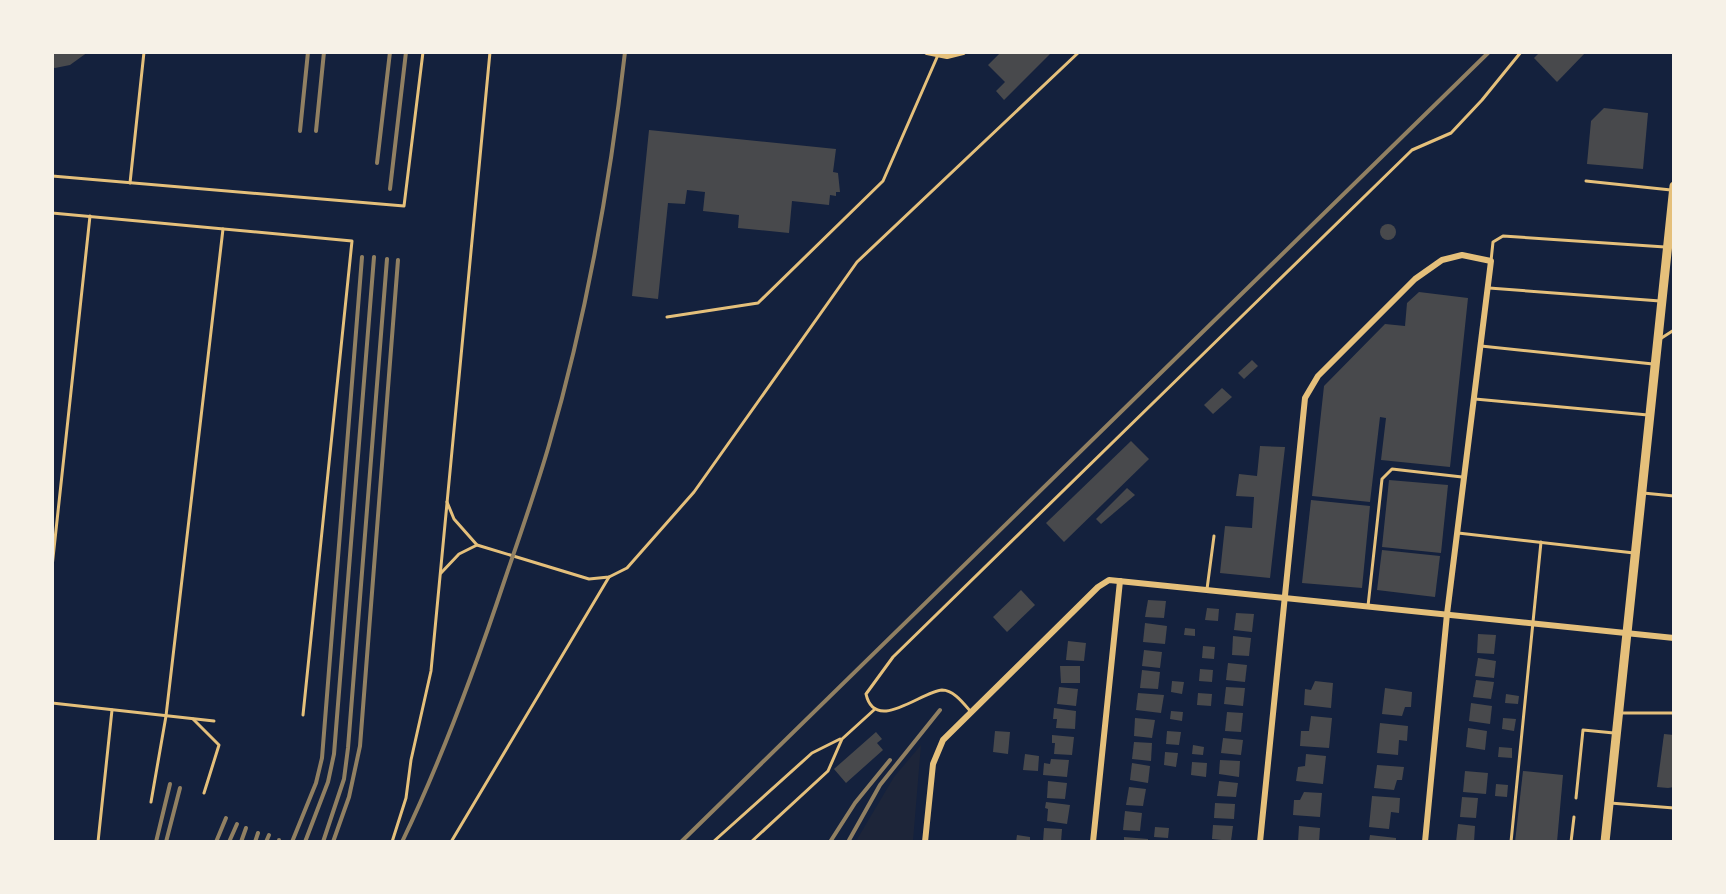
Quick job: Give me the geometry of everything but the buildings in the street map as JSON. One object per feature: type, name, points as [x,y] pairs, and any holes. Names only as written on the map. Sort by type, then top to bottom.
[{"type":"main road","points":[[1605,842],[1656,341],[1670,245],[1673,188]]},
{"type":"street","points":[[927,52],[942,54],[963,52]]},
{"type":"street","points":[[1260,842],[1304,407],[1314,382],[1414,279],[1442,260],[1462,255],[1491,261],[1447,615],[1425,842]]},
{"type":"street","points":[[925,842],[933,764],[939,746],[1098,587],[1109,580],[1674,638]]},
{"type":"street","points":[[1093,842],[1120,582]]},
{"type":"lane","points":[[130,183],[144,52]]},
{"type":"lane","points":[[52,176],[404,206],[423,52]]},
{"type":"lane","points":[[392,842],[406,798],[411,760],[431,671],[490,52]]},
{"type":"lane","points":[[447,502],[454,519],[477,545],[589,579],[609,577],[627,568],[694,492],[856,262],[1079,52]]},
{"type":"lane","points":[[971,712],[952,693],[942,690],[892,710],[875,709],[870,705],[866,694],[892,657],[1412,150],[1443,138],[1459,126],[1521,52]]},
{"type":"lane","points":[[667,316],[758,303],[775,287],[883,181],[942,54]]},
{"type":"lane","points":[[1586,181],[1673,188]]},
{"type":"lane","points":[[52,213],[352,241],[303,715]]},
{"type":"lane","points":[[52,567],[90,216]]},
{"type":"lane","points":[[151,802],[166,716],[224,229]]},
{"type":"lane","points":[[1491,261],[1493,242],[1503,236],[1670,245]]},
{"type":"lane","points":[[1489,288],[1661,301]]},
{"type":"lane","points":[[1656,341],[1674,330]]},
{"type":"lane","points":[[1481,346],[1654,364]]},
{"type":"lane","points":[[1473,398],[1650,415]]},
{"type":"lane","points":[[1368,606],[1382,479],[1386,473],[1392,469],[1464,477]]},
{"type":"lane","points":[[1642,492],[1674,496]]},
{"type":"lane","points":[[1458,533],[1635,553]]},
{"type":"lane","points":[[1206,590],[1214,536]]},
{"type":"lane","points":[[1511,842],[1541,542]]},
{"type":"lane","points":[[441,573],[459,554],[477,545]]},
{"type":"lane","points":[[451,842],[609,577]]},
{"type":"lane","points":[[52,703],[214,721]]},
{"type":"lane","points":[[713,842],[812,753],[842,739],[875,709]]},
{"type":"lane","points":[[98,842],[112,710]]},
{"type":"lane","points":[[1618,713],[1674,713]]},
{"type":"lane","points":[[194,719],[219,745],[204,793]]},
{"type":"lane","points":[[1576,798],[1583,730],[1616,734]]},
{"type":"lane","points":[[751,842],[828,771],[842,739]]},
{"type":"lane","points":[[1609,803],[1674,808]]},
{"type":"lane","points":[[1571,842],[1574,817]]},
{"type":"shaded area","points":[[921,745],[913,841],[856,841],[894,777]]},
{"type":"railway","points":[[300,131],[308,52]]},
{"type":"railway","points":[[316,131],[324,52]]},
{"type":"railway","points":[[377,163],[390,52]]},
{"type":"railway","points":[[390,189],[406,52]]},
{"type":"railway","points":[[402,842],[445,745],[470,679],[549,445],[574,349],[595,250],[612,151],[625,52]]},
{"type":"railway","points":[[681,842],[1489,52]]},
{"type":"railway","points":[[292,842],[316,783],[322,758],[362,257]]},
{"type":"railway","points":[[305,842],[328,782],[334,754],[374,257]]},
{"type":"railway","points":[[323,842],[344,779],[348,748],[387,259]]},
{"type":"railway","points":[[333,842],[349,797],[360,746],[398,260]]},
{"type":"railway","points":[[848,842],[880,785],[940,710]]},
{"type":"railway","points":[[830,842],[855,803],[890,760]]},
{"type":"railway","points":[[156,842],[170,784]]},
{"type":"railway","points":[[166,842],[180,788]]},
{"type":"railway","points":[[216,842],[226,818]]},
{"type":"railway","points":[[229,842],[237,824]]},
{"type":"railway","points":[[241,842],[246,828]]},
{"type":"railway","points":[[255,842],[258,833]]},
{"type":"railway","points":[[266,842],[269,835]]}]
